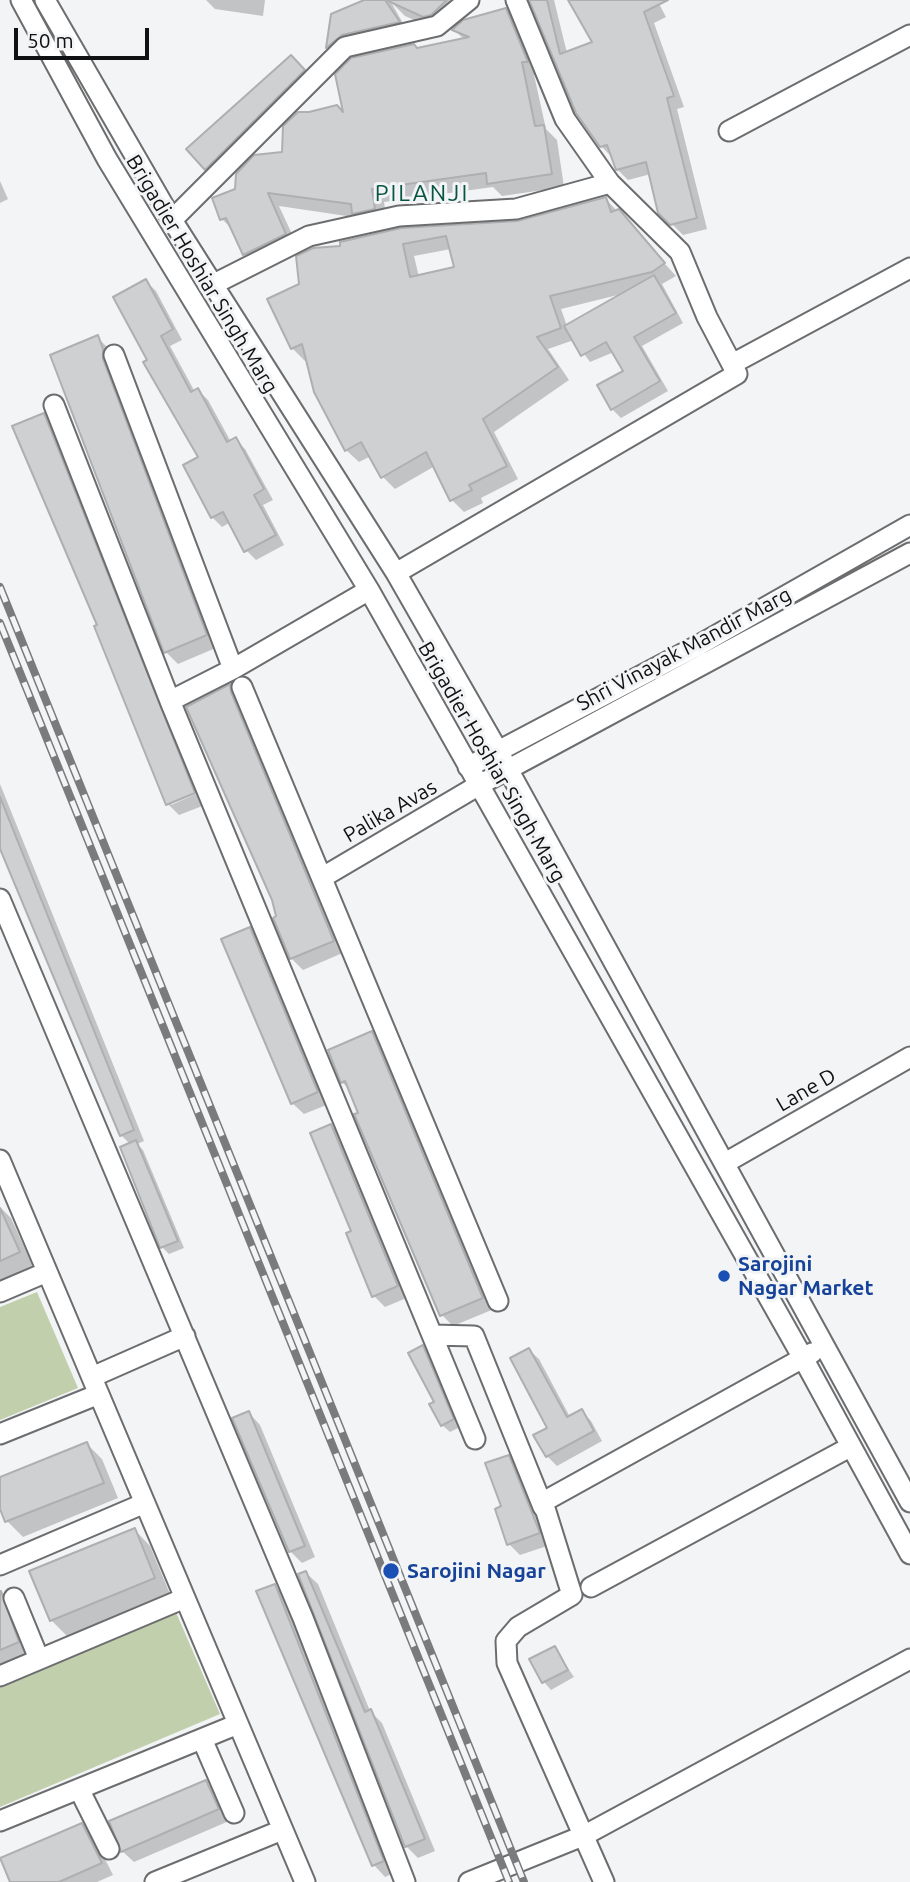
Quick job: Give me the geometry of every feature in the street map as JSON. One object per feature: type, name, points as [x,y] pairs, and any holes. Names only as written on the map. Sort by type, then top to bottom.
[{"type":"street","name":"Brigadier Hoshiar Singh Marg","points":[[21,0],[107,159],[369,590],[803,1358],[910,1554]]},
{"type":"street","points":[[45,0],[172,220],[396,573],[508,769],[910,1502]]},
{"type":"street","points":[[172,220],[345,47],[437,26],[469,0]]},
{"type":"street","points":[[396,573],[737,374],[707,317],[680,252],[610,183],[565,119],[516,0]]},
{"type":"street","points":[[729,131],[910,35]]},
{"type":"street","points":[[212,285],[309,236],[399,216],[516,209],[610,183]]},
{"type":"street","points":[[732,364],[910,268]]},
{"type":"street","points":[[114,355],[238,678],[498,1301]]},
{"type":"street","points":[[54,405],[170,701],[475,1439]]},
{"type":"street","points":[[468,767],[699,646],[910,525]]},
{"type":"street","name":"Shri Vinayak Mandir Marg","points":[[479,785],[910,553]]},
{"type":"street","points":[[170,701],[238,678],[369,590]]},
{"type":"street","name":"Palika Avas","points":[[323,877],[479,785]]},
{"type":"street","points":[[0,899],[303,1618],[405,1882]]},
{"type":"street","name":"Lane D","points":[[725,1163],[910,1057]]},
{"type":"street","points":[[0,1160],[4,1182],[47,1272],[304,1882]]},
{"type":"street","points":[[0,1292],[47,1272]]},
{"type":"street","points":[[432,1335],[474,1336],[543,1507],[572,1595],[518,1627],[506,1641],[507,1663],[604,1882]]},
{"type":"street","points":[[0,1434],[185,1336]]},
{"type":"street","points":[[543,1507],[547,1499],[825,1346]]},
{"type":"street","points":[[591,1587],[850,1447]]},
{"type":"street","points":[[0,1565],[145,1503]]},
{"type":"street","points":[[14,1598],[39,1659]]},
{"type":"street","points":[[0,1676],[185,1598]]},
{"type":"street","points":[[469,1882],[584,1835],[910,1658]]},
{"type":"street","points":[[0,1821],[238,1724]]},
{"type":"street","points":[[202,1739],[234,1813]]},
{"type":"street","points":[[79,1789],[109,1849]]},
{"type":"street","points":[[155,1882],[282,1830]]},
{"type":"green space","points":[[37,1292],[78,1388],[0,1420],[0,1307]]},
{"type":"green space","points":[[175,1610],[220,1714],[0,1807],[0,1684]]},
{"type":"building","points":[[364,0],[385,0],[400,22],[342,35],[326,48],[331,14]]},
{"type":"building","points":[[386,0],[447,0],[431,15],[423,17]]},
{"type":"building","points":[[529,0],[547,0],[560,54],[592,42],[568,0],[668,0],[644,12],[674,96],[667,98],[697,218],[670,225],[658,213],[646,162],[616,170],[607,145],[600,147],[576,113]]},
{"type":"building","points":[[506,8],[528,62],[522,62],[535,126],[544,125],[552,174],[487,184],[486,173],[372,189],[375,209],[352,214],[351,204],[268,193],[286,234],[243,255],[226,218],[220,220],[212,198],[235,189],[236,174],[254,155],[282,152],[283,126],[298,112],[337,105],[343,112],[335,74],[351,58],[414,44],[417,48],[469,37],[452,30],[463,20]]},
{"type":"building","points":[[291,55],[305,70],[205,170],[186,149]]},
{"type":"building","points":[[606,197],[611,212],[619,209],[665,263],[652,272],[550,296],[561,328],[537,337],[558,367],[483,419],[507,466],[469,485],[472,490],[450,501],[426,452],[381,478],[361,442],[345,451],[314,392],[302,344],[291,349],[267,299],[299,284],[296,256],[313,248],[340,246],[340,242],[401,228],[517,221]],"holes":[[[446,236],[454,267],[410,277],[403,244]]]},
{"type":"building","points":[[654,275],[676,313],[634,337],[660,381],[611,410],[597,385],[623,371],[606,342],[581,356],[564,326]]},
{"type":"building","points":[[146,279],[173,329],[161,336],[191,392],[198,388],[227,442],[236,437],[264,489],[254,495],[276,535],[244,552],[223,512],[211,518],[183,465],[198,457],[143,362],[147,360],[113,297]]},
{"type":"building","points":[[98,335],[103,359],[207,635],[164,653],[50,355]]},
{"type":"building","points":[[44,413],[195,793],[166,805],[94,626],[97,625],[12,426]]},
{"type":"building","points":[[230,684],[334,941],[290,959],[273,918],[276,916],[272,900],[186,707]]},
{"type":"building","points":[[0,797],[134,1130],[120,1136],[0,849]]},
{"type":"building","points":[[250,927],[318,1092],[291,1104],[221,939]]},
{"type":"building","points":[[372,1031],[483,1298],[440,1316],[354,1114],[358,1113],[345,1081],[341,1083],[328,1050]]},
{"type":"building","points":[[331,1124],[398,1286],[372,1297],[346,1233],[351,1231],[310,1133]]},
{"type":"building","points":[[136,1140],[178,1241],[160,1248],[120,1147]]},
{"type":"building","points":[[0,1208],[20,1252],[0,1261]]},
{"type":"building","points":[[423,1345],[454,1419],[441,1426],[429,1404],[434,1402],[408,1353]]},
{"type":"building","points":[[529,1348],[567,1417],[582,1409],[594,1431],[546,1457],[533,1435],[547,1428],[510,1358]]},
{"type":"building","points":[[249,1411],[305,1546],[289,1552],[232,1418]]},
{"type":"building","points":[[87,1442],[104,1483],[5,1522],[0,1509],[0,1477]]},
{"type":"building","points":[[509,1455],[540,1533],[507,1545],[495,1509],[501,1506],[485,1463]]},
{"type":"building","points":[[135,1528],[155,1578],[50,1621],[29,1571]]},
{"type":"building","points":[[306,1571],[365,1712],[371,1709],[425,1839],[405,1847],[298,1574]]},
{"type":"building","points":[[275,1584],[384,1861],[372,1866],[256,1591]]},
{"type":"building","points":[[0,1591],[19,1642],[0,1650]]},
{"type":"building","points":[[555,1646],[568,1670],[542,1683],[529,1659]]},
{"type":"building","points":[[206,1780],[219,1809],[121,1852],[109,1821]]},
{"type":"building","points":[[82,1823],[102,1863],[59,1882],[10,1882],[0,1858]]},
{"type":"railway","points":[[0,587],[524,1882]]},
{"type":"railway","points":[[0,623],[509,1882]]},
{"type":"place","name":"Sarojini Nagar Market","points":[[724,1276]]},
{"type":"place","name":"Sarojini Nagar","points":[[391,1571]]},
{"type":"district","name":"PILANJI","points":[[422,193]]}]
